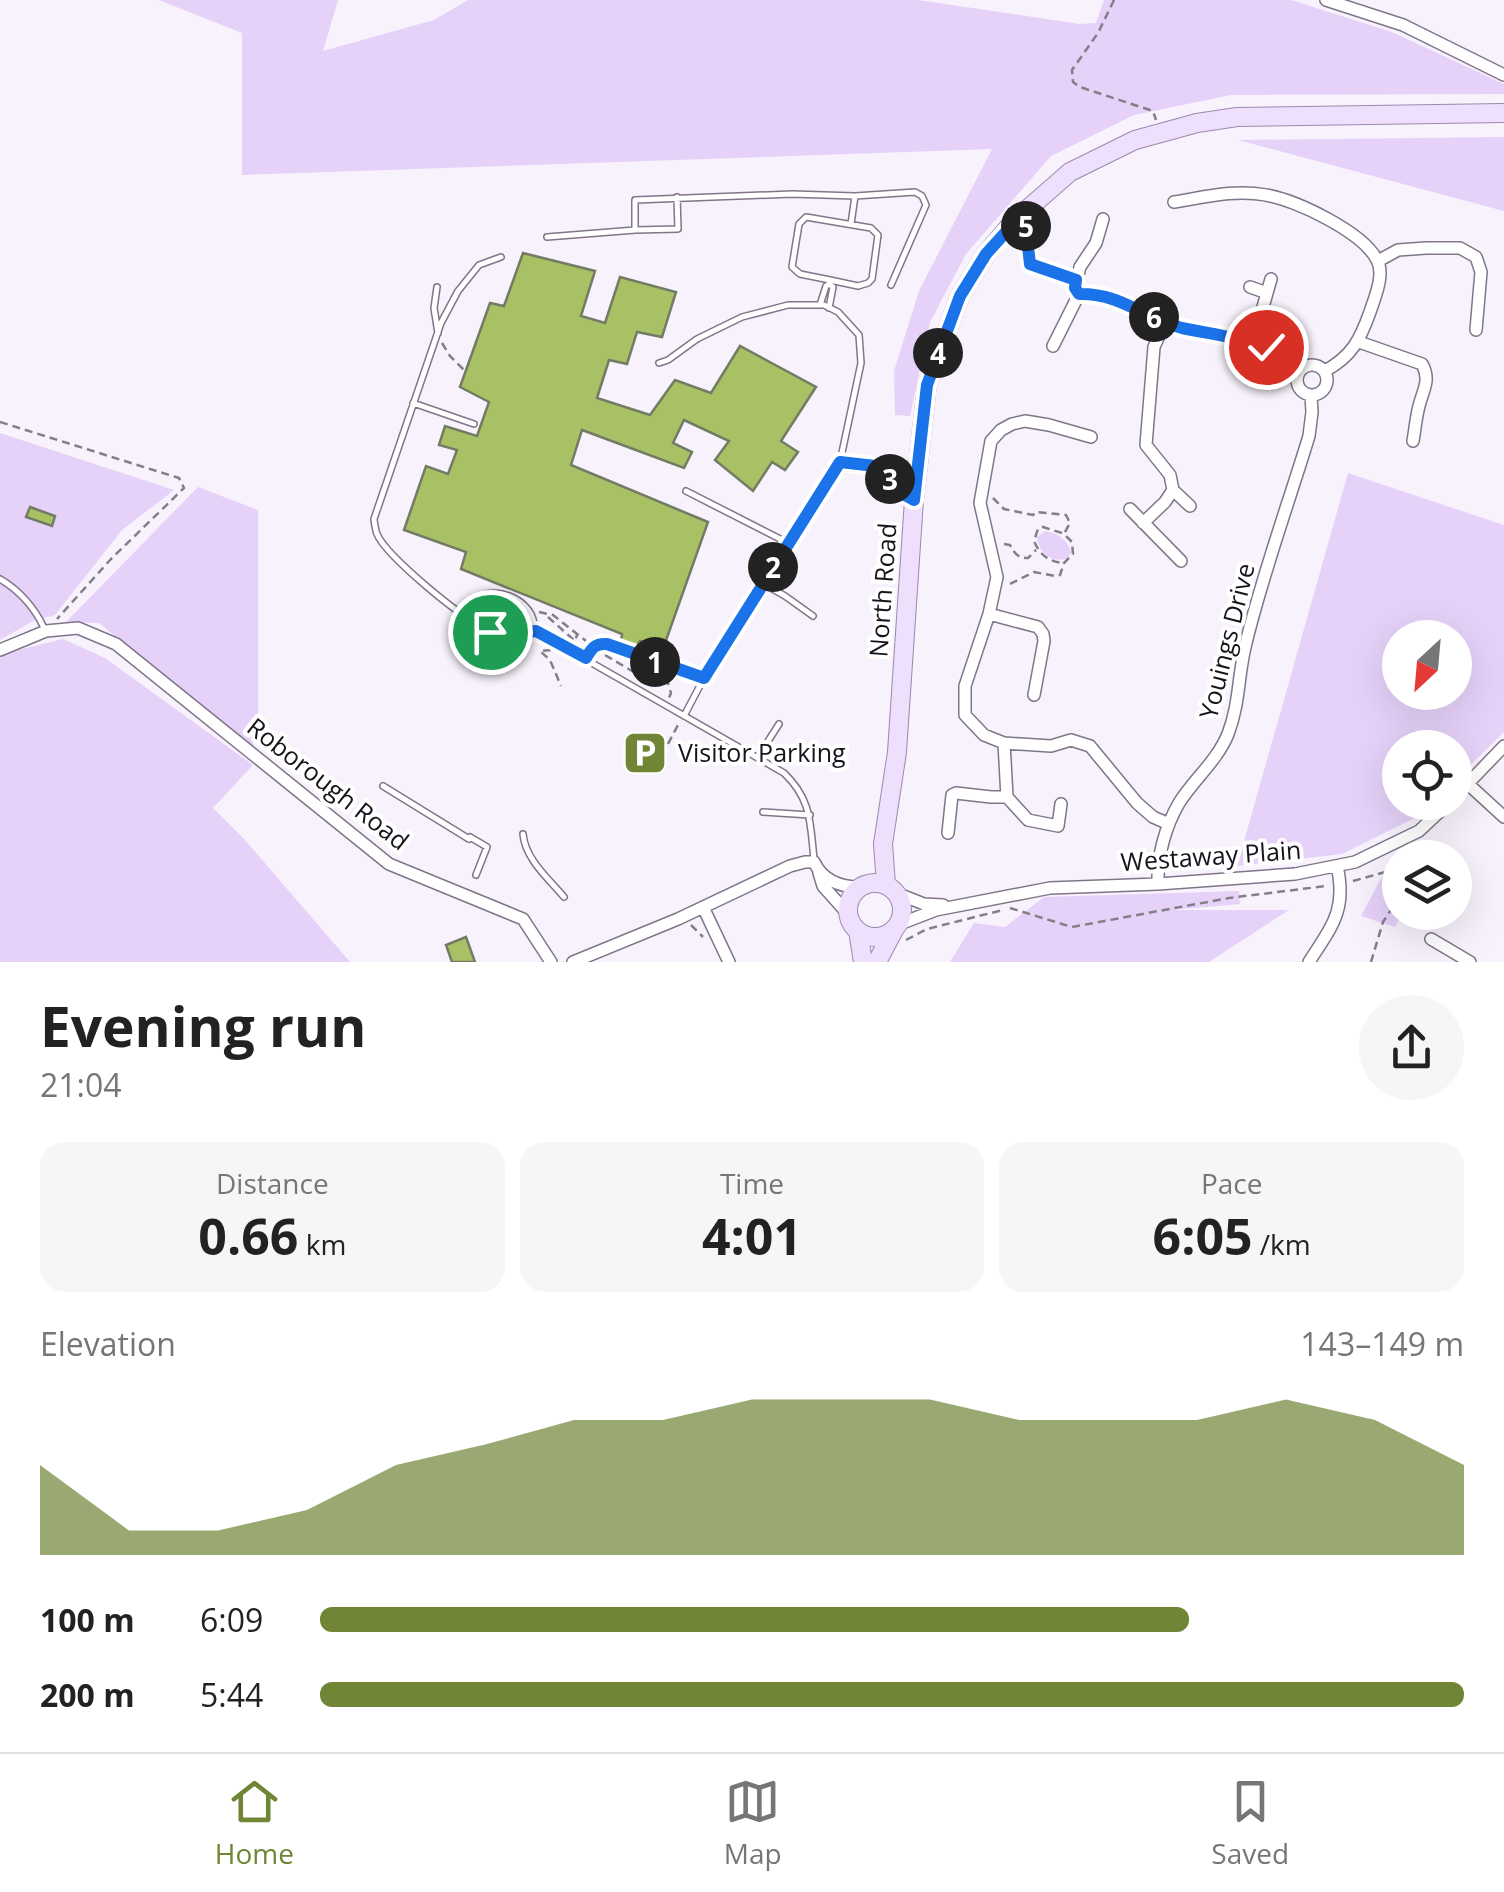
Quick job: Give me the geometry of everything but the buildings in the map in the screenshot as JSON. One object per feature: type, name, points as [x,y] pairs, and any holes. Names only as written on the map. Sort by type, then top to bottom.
[{"type":"main road","name":"North Road","points":[[891,889],[884,844],[897,752],[914,500],[927,385],[960,296],[986,254],[1024,212],[1070,172],[1135,140],[1237,117],[1504,113]]},
{"type":"main road","name":"North Road","points":[[863,886],[884,844]]},
{"type":"main road","points":[[863,962],[850,899],[872,883],[891,889],[902,908],[898,932],[876,962]]},
{"type":"main road","points":[[853,923],[877,937],[898,932]]},
{"type":"street","points":[[1326,0],[1403,25],[1504,75]]},
{"type":"street","points":[[1174,202],[1229,192],[1268,195],[1329,219],[1356,235],[1378,260],[1380,275],[1359,342],[1341,362],[1325,371]]},
{"type":"street","points":[[1053,346],[1078,287],[1080,267],[1096,243],[1104,219]]},
{"type":"street","points":[[1378,260],[1398,250],[1426,248],[1460,248],[1476,257],[1481,272],[1476,330]]},
{"type":"street","points":[[1253,342],[1271,279]]},
{"type":"street","points":[[1078,287],[1165,322],[1253,342],[1283,356],[1300,370]]},
{"type":"street","points":[[1250,287],[1267,293]]},
{"type":"street","points":[[1165,322],[1154,347],[1146,445],[1170,475],[1173,490],[1190,506]]},
{"type":"street","points":[[1359,342],[1422,364],[1427,383],[1418,408],[1414,442]]},
{"type":"street","points":[[1315,365],[1325,371],[1325,388],[1311,396],[1301,391],[1297,376],[1300,370],[1315,365]]},
{"type":"street","name":"Youings Drive","points":[[1158,884],[1158,864],[1168,824],[1228,734],[1240,694],[1244,648],[1309,436],[1311,396]]},
{"type":"street","points":[[1091,437],[1025,421],[1001,430],[991,441],[980,503],[998,577],[966,686],[964,716],[984,735],[1004,743],[1051,746],[1071,740],[1090,746],[1137,803],[1153,818],[1168,824]]},
{"type":"street","points":[[1143,522],[1173,490]]},
{"type":"street","points":[[1130,509],[1181,561]]},
{"type":"street","points":[[989,614],[1038,627],[1043,634],[1034,695]]},
{"type":"street","name":"Roborough Road","points":[[46,631],[78,628],[116,644],[388,864],[523,919],[552,962]]},
{"type":"street","points":[[0,650],[46,631]]},
{"type":"street","points":[[1004,743],[1007,796],[1028,820],[1058,826],[1061,804]]},
{"type":"street","name":"Westaway Plain","points":[[1472,780],[1504,746]]},
{"type":"street","points":[[1472,788],[1504,817]]},
{"type":"street","points":[[948,833],[952,795],[956,792],[991,798],[1007,796]]},
{"type":"street","name":"Westaway Plain","points":[[898,932],[918,916],[1050,888],[1295,874],[1337,866],[1419,831],[1431,820]]},
{"type":"street","points":[[573,962],[805,862],[816,866],[834,883],[863,886]]},
{"type":"street","points":[[816,866],[823,886],[853,923]]},
{"type":"street","points":[[1309,962],[1337,915],[1342,884],[1337,866]]},
{"type":"street","name":"Westaway Plain","points":[[891,889],[924,904],[958,905]]},
{"type":"street","points":[[703,908],[728,962]]},
{"type":"street","points":[[1432,939],[1470,962]]},
{"type":"lane","points":[[636,230],[635,200],[915,192],[926,205],[891,284]]},
{"type":"lane","points":[[851,224],[854,196]]},
{"type":"lane","points":[[547,237],[678,229],[677,197]]},
{"type":"lane","points":[[811,217],[851,224],[871,228],[878,235],[868,283],[858,286],[830,282],[800,274],[792,267],[802,220],[811,217]]},
{"type":"lane","points":[[501,257],[479,265],[458,291],[438,333],[374,518],[376,531],[407,567],[463,616],[490,632],[505,635],[536,631],[682,719],[784,773],[803,794],[810,814],[816,866]]},
{"type":"lane","points":[[820,305],[830,282]]},
{"type":"lane","points":[[829,308],[830,282]]},
{"type":"lane","points":[[437,287],[434,308],[438,333]]},
{"type":"lane","points":[[659,363],[744,316],[788,306],[829,308],[838,312],[859,335],[861,363],[840,462],[762,583],[682,719]]},
{"type":"lane","points":[[413,403],[474,424]]},
{"type":"lane","points":[[686,491],[788,543]]},
{"type":"lane","points":[[0,578],[30,604],[46,631]]},
{"type":"lane","points":[[762,583],[812,616]]},
{"type":"lane","points":[[463,616],[466,606],[476,598],[487,592],[502,594],[530,612],[536,631]]},
{"type":"lane","points":[[484,646],[490,632]]},
{"type":"lane","points":[[586,658],[593,647],[607,644],[704,678]]},
{"type":"lane","points":[[758,758],[779,724]]},
{"type":"lane","points":[[383,786],[487,847],[476,874]]},
{"type":"lane","points":[[763,812],[810,814]]},
{"type":"lane","points":[[524,834],[529,855],[564,897]]},
{"type":"path","points":[[1114,0],[1098,33],[1072,70],[1073,82],[1154,112],[1159,134]]},
{"type":"path","points":[[1024,212],[1030,264],[1078,287]]},
{"type":"path","points":[[438,333],[450,356],[465,371]]},
{"type":"path","points":[[0,422],[179,478],[184,488],[46,631]]},
{"type":"path","points":[[840,462],[884,467],[896,490],[914,500]]},
{"type":"path","points":[[982,495],[993,498],[1004,510],[1033,516],[1036,512],[1066,514],[1070,523],[1064,534]]},
{"type":"path","points":[[1051,529],[1064,534],[1074,550],[1073,557],[1064,562],[1049,560],[1037,549],[1034,541],[1038,530],[1051,529]]},
{"type":"path","points":[[991,546],[1007,544],[1022,558],[1028,558],[1037,549]]},
{"type":"path","points":[[994,589],[1000,590],[1034,572],[1060,575],[1064,562]]},
{"type":"path","points":[[545,614],[575,641],[578,634]]},
{"type":"path","points":[[550,660],[562,686]]},
{"type":"path","points":[[668,744],[682,719]]},
{"type":"path","points":[[1419,831],[1422,840]]},
{"type":"path","points":[[898,932],[928,929],[1012,908],[1072,927],[1229,898],[1342,884],[1382,873]]},
{"type":"path","points":[[1371,962],[1382,922]]},
{"type":"shaded area","points":[[159,0],[338,0],[323,51],[434,20],[468,0],[918,0],[1080,24],[1096,23],[1104,0],[1291,0],[1392,32],[1504,84],[1504,94],[1231,95],[1134,115],[1051,156],[966,254],[930,322],[910,416],[895,415],[894,371],[919,291],[992,149],[242,175],[242,33]]},
{"type":"shaded area","points":[[1504,137],[1504,211],[1238,140]]},
{"type":"shaded area","points":[[0,433],[174,490],[122,530],[55,615],[33,621],[0,640]]},
{"type":"shaded area","points":[[1348,473],[1504,525],[1504,732],[1472,763],[1472,730],[1382,730],[1382,820],[1411,820],[1342,854],[1237,866]]},
{"type":"shaded area","points":[[198,487],[258,510],[258,713],[252,748],[99,623],[66,622]]},
{"type":"shaded area","points":[[1045,531],[1064,540],[1071,552],[1068,558],[1052,558],[1044,552],[1037,537]]},
{"type":"shaded area","points":[[63,639],[105,658],[253,765],[213,808],[350,962],[0,962],[0,658],[6,653]]},
{"type":"shaded area","points":[[1382,877],[1382,923],[1361,916]]},
{"type":"shaded area","points":[[1239,891],[1240,904],[1172,910],[1289,910],[1209,962],[950,962],[974,923],[1005,927],[1044,897]]},
{"type":"place","name":"Visitor Parking","points":[[645,753]]},
{"type":"route","points":[[490,632],[505,635],[536,631],[586,658],[593,647],[607,644],[704,678],[840,462],[884,467],[896,490],[914,500],[927,385],[960,296],[986,254],[1024,212],[1030,264],[1076,280],[1079,294],[1118,300],[1183,328],[1216,332],[1266,347]]}]
